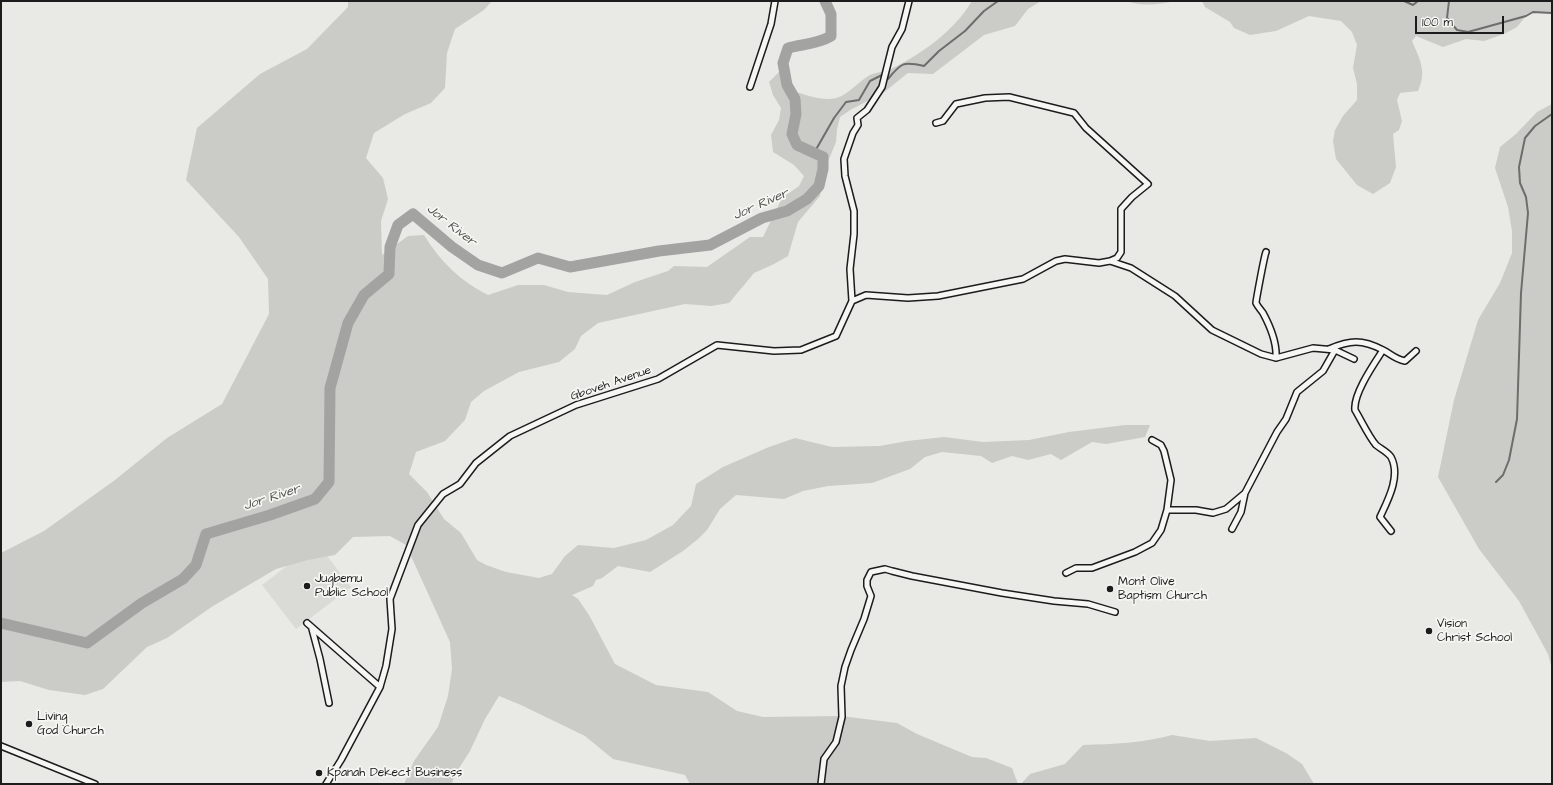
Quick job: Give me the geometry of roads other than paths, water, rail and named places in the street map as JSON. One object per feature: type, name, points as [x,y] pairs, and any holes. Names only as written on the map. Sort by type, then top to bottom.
[{"type":"street","points":[[750,87],[771,24],[775,1]]},
{"type":"street","name":"Gboveh Avenue","points":[[326,784],[341,760],[380,687],[386,666],[392,629],[390,599],[418,525],[443,494],[460,484],[476,463],[510,436],[576,405],[658,379],[717,345],[774,351],[801,350],[836,336],[852,301],[850,269],[854,234],[854,211],[845,176],[844,159],[853,133],[858,125],[857,118],[867,110],[882,87],[892,47],[902,29],[909,1]]},
{"type":"street","points":[[852,301],[866,295],[908,298],[938,296],[1023,279],[1056,261],[1065,259],[1099,263],[1117,258],[1121,252],[1122,209],[1132,197],[1148,184],[1086,128],[1074,113],[1009,97],[985,98],[956,104],[943,120],[936,123]]},
{"type":"street","points":[[1266,252],[1256,300],[1257,305],[1263,313],[1276,349],[1276,358]]},
{"type":"street","points":[[1110,260],[1131,268],[1175,296],[1212,330],[1260,354],[1276,358],[1313,348],[1336,350],[1354,359]]},
{"type":"street","points":[[1327,350],[1343,343],[1359,341],[1383,350],[1396,359],[1405,361],[1416,351]]},
{"type":"street","points":[[1232,529],[1242,512],[1245,493],[1286,419],[1296,392],[1323,371],[1336,350]]},
{"type":"street","points":[[1383,350],[1360,388],[1354,404],[1355,410],[1376,444],[1390,456],[1393,466],[1393,484],[1380,517],[1391,531]]},
{"type":"street","points":[[1066,573],[1076,568],[1092,568],[1135,552],[1152,543],[1161,530],[1168,510],[1171,480],[1161,445],[1152,440]]},
{"type":"street","points":[[1168,510],[1196,510],[1213,514],[1226,509],[1245,493]]},
{"type":"street","points":[[820,784],[824,759],[836,742],[842,717],[841,686],[850,650],[864,619],[871,596],[867,586],[868,574],[878,570],[892,571],[912,576],[1054,601],[1088,604],[1115,612]]},
{"type":"street","points":[[307,623],[380,687]]},
{"type":"street","points":[[312,628],[329,703]]},
{"type":"street","points":[[1,746],[94,784]]},
{"type":"waterway","name":"Jor River","points":[[1,623],[87,643],[142,603],[183,579],[196,565],[206,534],[270,515],[315,499],[329,482],[330,388],[348,323],[364,295],[389,274],[390,247],[398,225],[413,214],[452,247],[478,265],[502,273],[538,258],[570,267],[659,251],[710,245],[762,218],[787,211],[807,199],[819,186],[823,169],[823,157],[797,145],[792,134],[796,114],[795,99],[787,85],[783,63],[788,48],[816,42],[831,36],[831,14],[825,1]]},
{"type":"waterway","points":[[823,157],[814,153],[834,118],[846,102],[859,100],[870,81],[882,75],[888,79],[903,65],[911,64],[924,66],[939,51],[965,31],[984,11],[998,1]]},
{"type":"waterway","points":[[1404,1],[1413,5],[1418,1]]},
{"type":"waterway","points":[[1449,1],[1447,18],[1457,30],[1468,32],[1526,16],[1533,12],[1552,13]]},
{"type":"waterway","points":[[1496,482],[1503,475],[1509,460],[1517,419],[1521,293],[1528,213],[1526,197],[1520,183],[1519,167],[1525,138],[1535,126],[1552,114]]},
{"type":"place","name":"Jugbemu Public School","points":[[307,586]]},
{"type":"place","name":"Mont Olive Baptism Church","points":[[1110,589]]},
{"type":"place","name":"Vision Christ School","points":[[1429,631]]},
{"type":"place","name":"Living God Church","points":[[29,724]]},
{"type":"place","name":"Kpanah Dekect Business","points":[[319,773]]}]
